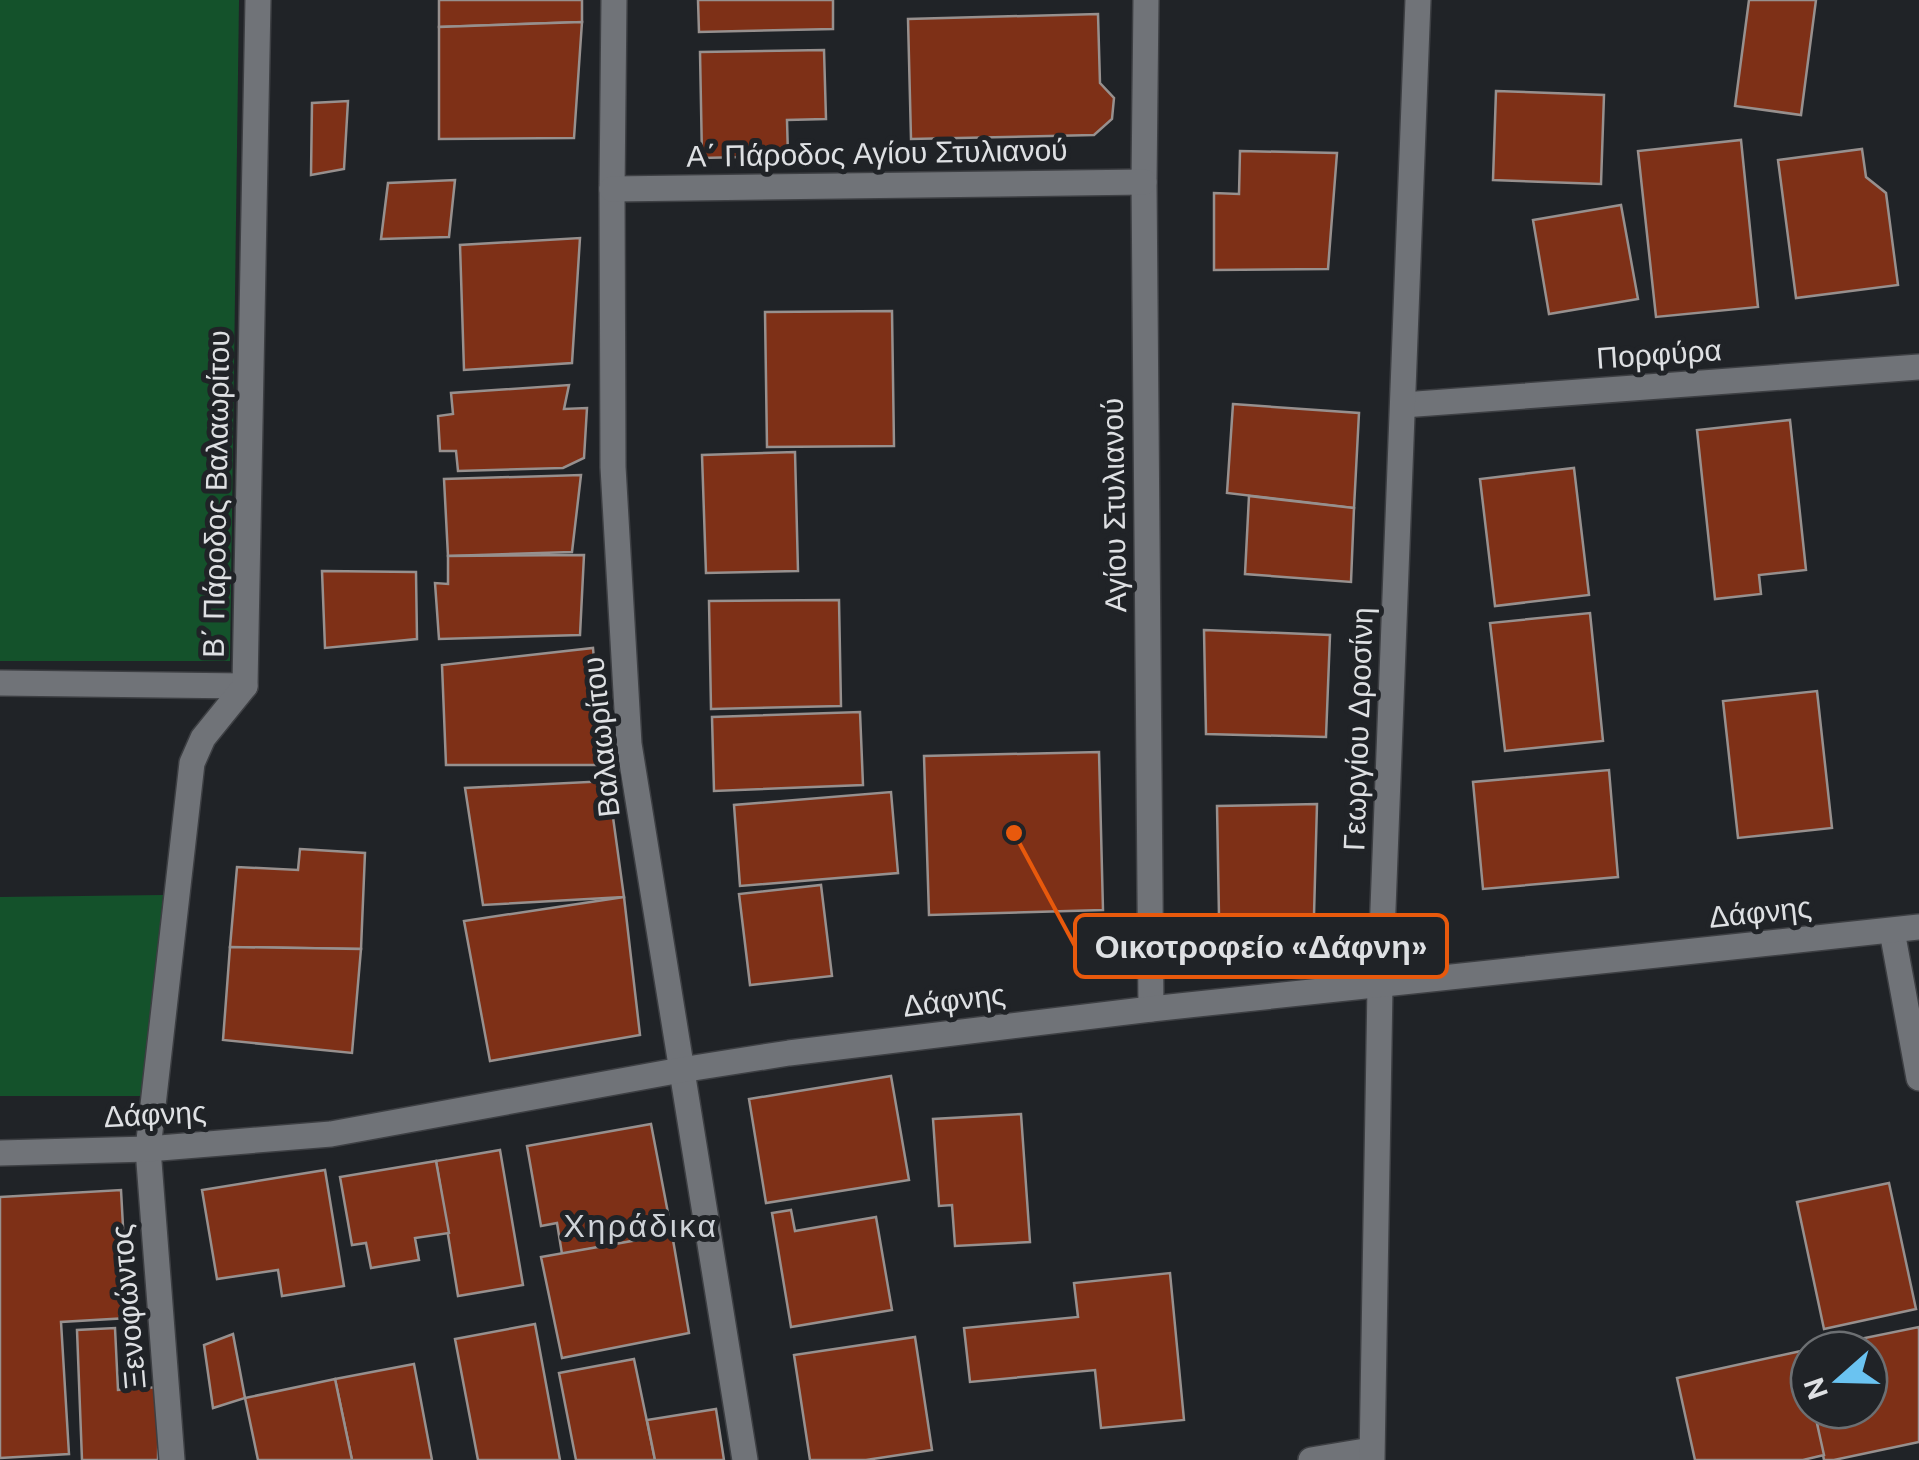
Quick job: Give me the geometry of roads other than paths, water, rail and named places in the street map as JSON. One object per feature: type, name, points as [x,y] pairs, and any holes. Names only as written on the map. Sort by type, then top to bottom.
[{"type":"street","name":"Β΄ Πάροδος Βαλαωρίτου","points":[[148,1149],[192,763],[203,738],[245,686],[258,0]]},
{"type":"street","name":"Βαλαωρίτου","points":[[614,0],[613,468],[629,744],[745,1460]]},
{"type":"street","name":"Αγίου Στυλιανού","points":[[1146,0],[1151,1009]]},
{"type":"street","name":"Γεωργίου Δροσίνη","points":[[1372,1455],[1380,986],[1418,0]]},
{"type":"street","name":"Α΄ Πάροδος Αγίου Στυλιανού","points":[[612,189],[1144,182]]},
{"type":"street","name":"Πορφύρα","points":[[1403,405],[1919,368]]},
{"type":"street","points":[[0,683],[245,686]]},
{"type":"street","name":"Δάφνης","points":[[0,1152],[148,1149],[330,1134],[789,1053],[1151,1009],[1919,927]]},
{"type":"street","points":[[1892,931],[1919,1078]]},
{"type":"street","name":"Ξενοφώντος","points":[[148,1149],[172,1460]]},
{"type":"street","points":[[1311,1460],[1372,1455]]},
{"type":"place","name":"Οικοτροφείο «Δάφνη»","points":[[1014,833]]},
{"type":"district","name":"Χηράδικα","points":[[641,1226]]}]
